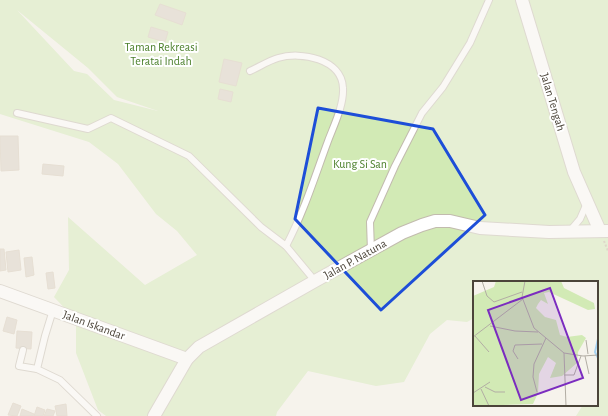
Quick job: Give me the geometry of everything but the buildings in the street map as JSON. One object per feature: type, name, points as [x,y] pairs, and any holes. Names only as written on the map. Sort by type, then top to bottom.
[{"type":"street","name":"Jalan Tengah","points":[[522,0],[574,172],[587,203],[604,231]]},
{"type":"street","name":"Jalan P. Natuna","points":[[154,416],[187,359],[199,347],[223,332],[402,233],[435,221],[450,222],[480,228],[568,232],[604,231]]},
{"type":"street","name":"Jalan Iskandar","points":[[0,290],[187,359]]},
{"type":"lane","points":[[371,251],[370,222],[386,187],[422,113],[444,87],[470,43],[489,0]]},
{"type":"lane","points":[[250,71],[277,58],[290,55],[308,56],[334,67],[340,75],[343,86],[343,93],[331,132],[298,224],[286,246]]},
{"type":"lane","points":[[17,113],[88,129],[107,119],[115,119],[163,145],[189,156],[261,227],[286,246],[315,281]]},
{"type":"lane","points":[[568,232],[580,219],[587,203]]},
{"type":"lane","points":[[37,369],[45,336],[54,310]]},
{"type":"lane","points":[[23,350],[18,366],[37,369],[60,380],[98,416]]},
{"type":"highlighted area","points":[[318,108],[433,129],[485,215],[381,310],[295,219]]},
{"type":"green space","name":"Kung Si San","points":[[0,0],[608,0],[608,416],[576,416],[582,406],[598,406],[598,281],[473,281],[473,319],[467,322],[447,320],[430,334],[404,382],[376,386],[308,371],[277,412],[276,416],[106,416],[98,410],[76,353],[76,320],[54,297],[69,270],[68,217],[145,285],[197,255],[177,231],[156,214],[118,164],[89,142],[0,114]],"holes":[[[17,10],[88,68],[117,97],[158,111],[114,100],[87,74],[74,71]]]},
{"type":"park label","name":"Taman Rekreasi Teratai Indah","points":[[161,54]]}]
